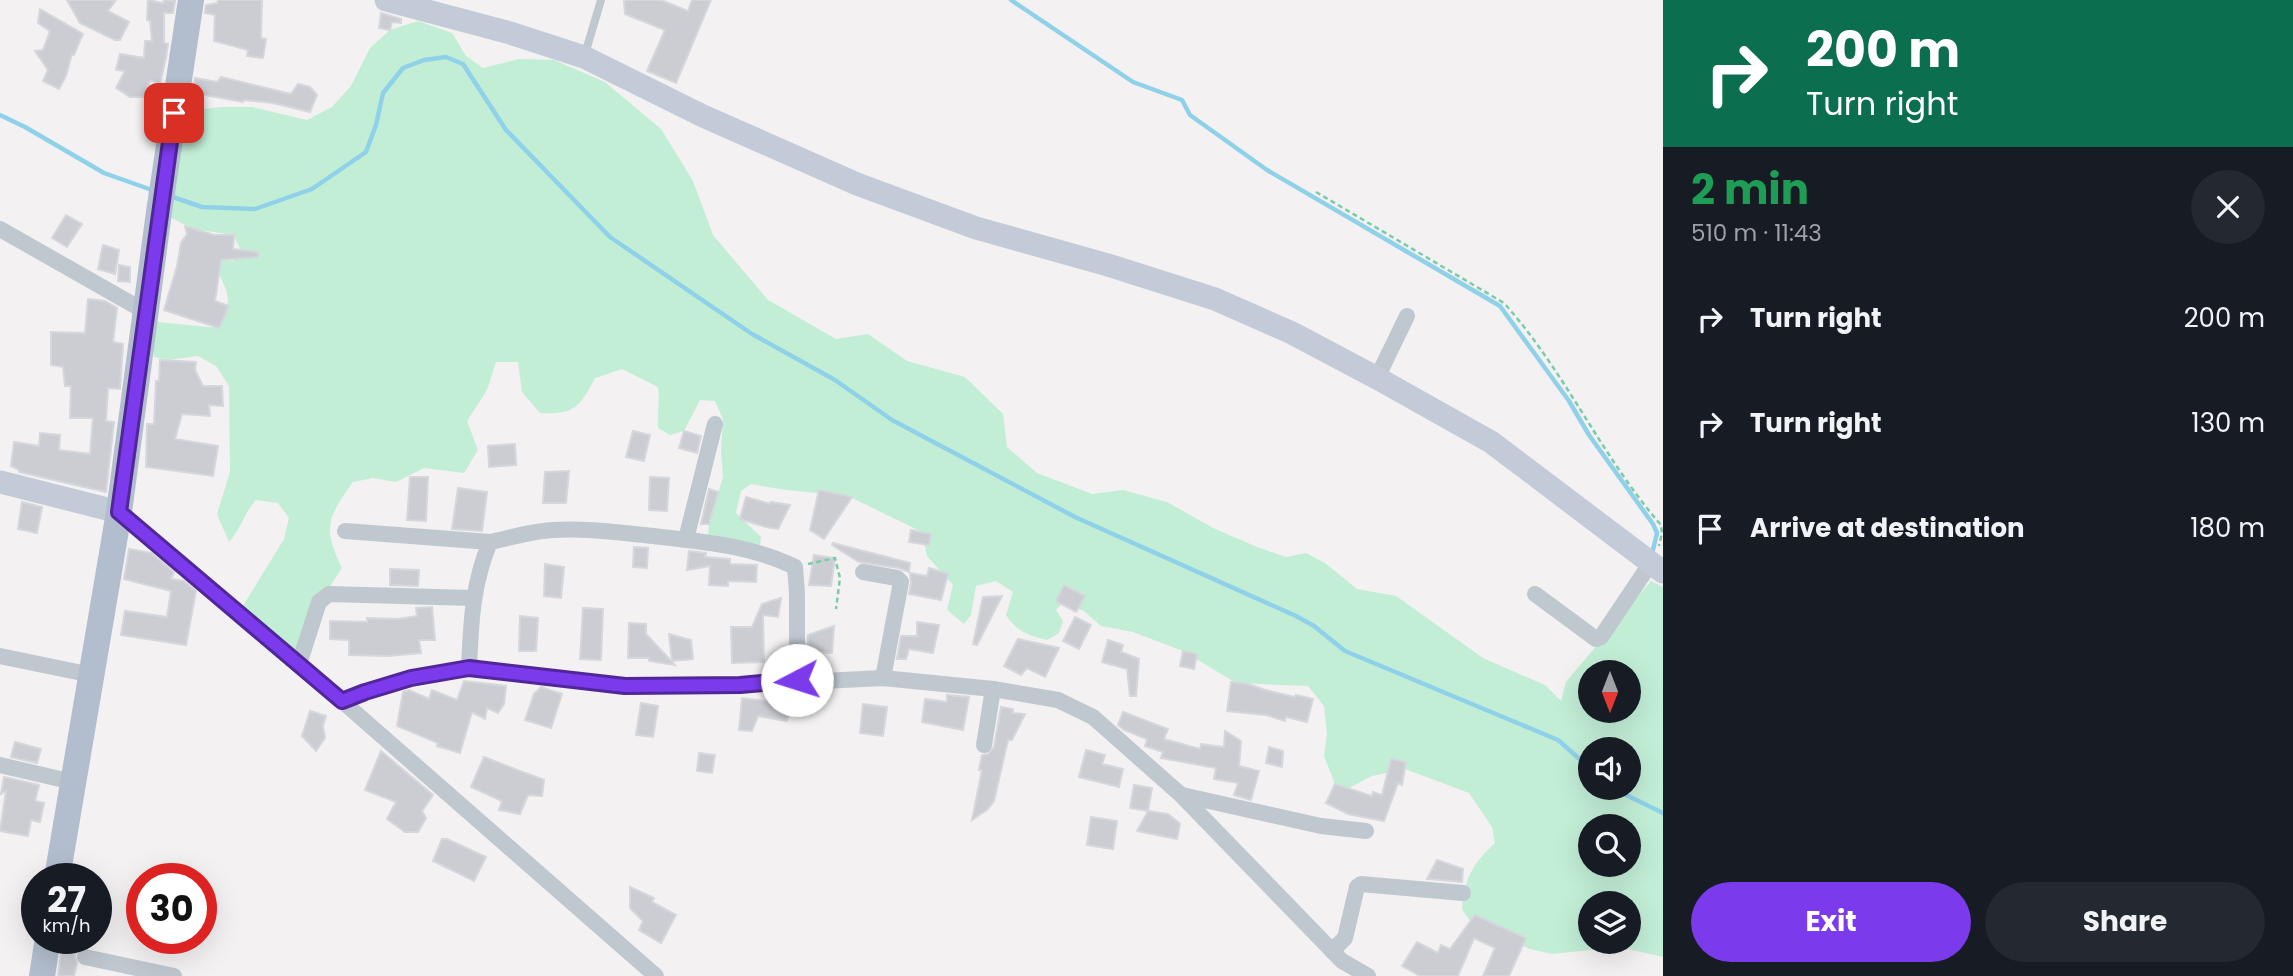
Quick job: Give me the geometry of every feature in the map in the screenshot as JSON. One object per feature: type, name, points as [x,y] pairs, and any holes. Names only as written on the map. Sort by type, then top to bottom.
[{"type":"main road","points":[[60,863],[119,512],[187,2]]},
{"type":"main road","points":[[41,976],[45,954]]},
{"type":"street","points":[[386,0],[510,33],[584,57],[703,116],[857,184],[976,228],[1108,265],[1215,299],[1292,333],[1491,442],[1656,568],[1601,637],[1596,639],[1535,594]]},
{"type":"street","points":[[0,229],[146,312]]},
{"type":"street","points":[[1377,378],[1407,316]]},
{"type":"street","points":[[685,539],[715,424]]},
{"type":"street","points":[[0,482],[119,512],[342,701],[656,976]]},
{"type":"street","points":[[345,531],[490,542],[552,530],[597,531],[685,539],[745,550],[782,561],[795,567],[797,680]]},
{"type":"street","points":[[469,668],[472,598],[490,542]]},
{"type":"street","points":[[863,572],[897,578],[901,582],[883,678]]},
{"type":"street","points":[[299,664],[319,603],[329,594],[472,598]]},
{"type":"street","points":[[0,656],[92,675]]},
{"type":"street","points":[[342,701],[411,678],[469,668],[625,686],[740,685],[797,680],[883,678],[993,689],[1058,700],[1093,717],[1180,794],[1342,961],[1368,976]]},
{"type":"street","points":[[984,745],[993,689]]},
{"type":"street","points":[[0,765],[73,782]]},
{"type":"street","points":[[1180,794],[1297,822],[1366,831]]},
{"type":"street","points":[[1332,951],[1345,938],[1360,884],[1463,893]]},
{"type":"street","points":[[85,957],[174,976]]},
{"type":"lane","points":[[584,57],[601,0]]},
{"type":"path","points":[[1316,192],[1504,303],[1522,322],[1576,399],[1597,439],[1661,525],[1656,568]]},
{"type":"path","points":[[795,567],[835,558],[840,578],[836,609]]},
{"type":"green space","points":[[418,21],[452,33],[466,56],[483,68],[519,59],[554,60],[605,82],[661,129],[693,181],[713,235],[768,300],[836,339],[868,334],[907,361],[965,377],[1003,414],[1007,447],[1037,473],[1092,494],[1123,490],[1167,502],[1213,528],[1286,557],[1306,553],[1325,563],[1357,589],[1396,596],[1483,658],[1545,685],[1561,701],[1566,682],[1578,668],[1578,723],[1642,723],[1642,660],[1585,660],[1651,581],[1663,587],[1663,957],[1641,952],[1641,891],[1578,891],[1578,951],[1552,954],[1530,949],[1470,921],[1462,909],[1465,888],[1475,865],[1495,843],[1492,827],[1469,793],[1405,769],[1372,776],[1349,788],[1335,784],[1324,756],[1327,734],[1324,706],[1308,686],[1236,683],[1183,651],[1133,632],[1101,626],[1084,611],[1062,604],[1056,610],[1063,621],[1059,633],[1047,640],[1034,637],[1010,621],[1006,615],[1013,592],[996,581],[976,586],[971,615],[964,624],[947,610],[953,585],[927,556],[922,532],[848,496],[751,484],[741,491],[736,513],[761,537],[760,545],[708,536],[723,477],[723,419],[715,401],[700,400],[684,431],[670,435],[658,428],[658,387],[622,369],[595,378],[575,407],[561,412],[540,413],[522,392],[518,362],[496,362],[487,390],[467,421],[478,450],[464,473],[424,468],[396,482],[373,478],[353,482],[338,504],[331,523],[332,542],[342,568],[323,597],[294,660],[243,606],[284,539],[289,518],[278,503],[256,500],[229,542],[217,514],[230,472],[229,386],[216,366],[198,356],[168,360],[154,357],[153,342],[157,322],[219,328],[228,300],[218,272],[222,260],[233,261],[241,250],[233,235],[194,229],[159,212],[174,113],[221,107],[252,107],[307,120],[332,107],[351,86],[370,48],[390,30]]},
{"type":"building","points":[[67,0],[116,0],[108,11],[129,22],[120,40],[80,23]]},
{"type":"building","points":[[148,0],[163,3],[164,0],[175,1],[173,13],[164,13],[164,43],[168,44],[166,57],[160,84],[150,80],[143,97],[130,97],[116,88],[125,71],[116,70],[120,54],[144,58],[145,41],[152,41],[150,21],[147,20]]},
{"type":"building","points":[[218,0],[262,0],[261,38],[266,39],[263,58],[247,56],[248,50],[214,41],[215,15],[205,13],[206,5],[217,3]]},
{"type":"building","points":[[624,0],[661,0],[688,11],[692,0],[711,0],[676,83],[647,71],[665,30],[625,14]]},
{"type":"building","points":[[40,9],[83,34],[59,89],[43,81],[48,70],[35,51],[43,50],[50,31],[38,23]]},
{"type":"building","points":[[381,13],[401,19],[401,23],[392,22],[390,30],[379,28]]},
{"type":"building","points":[[221,77],[291,94],[298,84],[310,87],[317,95],[310,112],[273,103],[243,102],[193,93],[195,78],[217,82]]},
{"type":"building","points":[[66,215],[82,224],[67,247],[52,238]]},
{"type":"building","points":[[185,226],[214,235],[234,235],[233,249],[258,252],[258,257],[221,260],[215,301],[229,306],[219,328],[164,310],[181,243],[187,234]]},
{"type":"building","points":[[103,245],[119,250],[115,274],[98,269]]},
{"type":"building","points":[[119,265],[130,267],[130,282],[118,281]]},
{"type":"building","points":[[88,299],[105,301],[117,308],[113,342],[123,344],[120,389],[108,388],[106,421],[114,422],[106,492],[19,472],[11,466],[14,442],[39,446],[40,433],[60,435],[59,450],[90,454],[93,418],[70,418],[71,386],[65,386],[63,367],[51,365],[51,332],[85,333]]},
{"type":"building","points":[[160,360],[196,362],[195,370],[203,386],[222,386],[223,406],[209,405],[210,416],[182,414],[175,439],[218,446],[213,476],[146,467],[147,424],[154,424]]},
{"type":"building","points":[[633,431],[650,435],[644,461],[626,457]]},
{"type":"building","points":[[684,431],[701,436],[697,453],[679,448]]},
{"type":"building","points":[[515,444],[516,465],[489,467],[488,446]]},
{"type":"building","points":[[569,471],[566,503],[543,503],[545,472]]},
{"type":"building","points":[[410,477],[428,477],[426,521],[407,520]]},
{"type":"building","points":[[650,477],[669,478],[667,511],[649,510]]},
{"type":"building","points":[[458,488],[487,492],[482,531],[452,529]]},
{"type":"building","points":[[709,489],[718,492],[709,524],[701,524]]},
{"type":"building","points":[[819,490],[852,497],[824,539],[810,530]]},
{"type":"building","points":[[746,497],[771,504],[790,505],[778,529],[740,519]]},
{"type":"building","points":[[22,502],[42,507],[37,533],[18,529]]},
{"type":"building","points":[[911,530],[931,534],[929,545],[909,542]]},
{"type":"building","points":[[833,543],[910,563],[909,572],[859,562],[832,545]]},
{"type":"building","points":[[634,547],[648,548],[647,568],[633,567]]},
{"type":"building","points":[[129,549],[151,553],[174,572],[171,579],[184,581],[196,591],[186,645],[121,635],[125,611],[167,617],[171,591],[124,579]]},
{"type":"building","points":[[689,551],[706,553],[705,557],[730,559],[730,564],[757,565],[756,582],[728,581],[728,586],[709,585],[710,566],[687,570]]},
{"type":"building","points":[[814,555],[835,558],[831,586],[809,585]]},
{"type":"building","points":[[545,564],[564,567],[561,598],[544,596]]},
{"type":"building","points":[[929,568],[948,574],[941,600],[909,594],[910,573],[927,576]]},
{"type":"building","points":[[390,569],[419,570],[418,586],[390,585]]},
{"type":"building","points":[[1064,585],[1085,596],[1076,612],[1056,601]]},
{"type":"building","points":[[1002,596],[977,645],[973,644],[983,597]]},
{"type":"building","points":[[781,598],[778,617],[763,615],[764,662],[732,663],[731,627],[752,627],[762,604]]},
{"type":"building","points":[[432,607],[435,640],[419,640],[421,653],[349,655],[349,640],[330,639],[330,621],[398,619],[417,616],[416,608]]},
{"type":"building","points":[[583,608],[603,609],[601,660],[580,659]]},
{"type":"building","points":[[520,616],[538,618],[536,651],[519,651]]},
{"type":"building","points":[[1075,617],[1091,625],[1079,649],[1063,641]]},
{"type":"building","points":[[917,622],[939,625],[933,653],[909,649],[906,659],[897,659],[901,636],[917,636]]},
{"type":"building","points":[[629,623],[646,624],[646,634],[675,665],[649,661],[649,658],[628,658]]},
{"type":"building","points":[[834,626],[832,653],[808,652],[808,635]]},
{"type":"building","points":[[669,634],[691,640],[693,659],[672,661]]},
{"type":"building","points":[[1018,639],[1059,648],[1045,677],[1027,668],[1021,675],[1004,666]]},
{"type":"building","points":[[1108,640],[1123,645],[1121,652],[1139,659],[1136,696],[1130,696],[1127,669],[1102,662]]},
{"type":"building","points":[[1183,651],[1197,654],[1194,669],[1180,666]]},
{"type":"building","points":[[464,681],[506,686],[504,704],[498,713],[487,708],[485,719],[472,712],[460,753],[437,746],[438,743],[397,726],[403,692],[409,690],[429,699],[432,690],[457,700]]},
{"type":"building","points":[[1231,682],[1313,699],[1307,722],[1227,711]]},
{"type":"building","points":[[541,687],[562,694],[551,728],[525,720],[534,694]]},
{"type":"building","points":[[947,695],[969,697],[963,730],[922,722],[925,699],[947,702]]},
{"type":"building","points":[[768,697],[791,701],[787,721],[758,716],[752,731],[739,730],[742,698],[767,701]]},
{"type":"building","points":[[641,703],[658,706],[653,737],[636,735]]},
{"type":"building","points":[[863,704],[887,707],[883,736],[860,733]]},
{"type":"building","points":[[1001,707],[1013,709],[1013,713],[1025,714],[1012,740],[1008,740],[994,801],[988,809],[972,820],[982,770],[979,770],[982,755],[988,754],[994,747]]},
{"type":"building","points":[[310,711],[326,716],[323,726],[325,738],[316,751],[302,736]]},
{"type":"building","points":[[1123,712],[1168,729],[1164,739],[1200,749],[1201,744],[1224,747],[1225,731],[1241,741],[1239,766],[1259,771],[1251,800],[1234,795],[1238,783],[1214,779],[1216,768],[1161,758],[1163,752],[1145,746],[1147,739],[1118,725]]},
{"type":"building","points":[[15,742],[41,749],[37,763],[11,757]]},
{"type":"building","points":[[1269,747],[1283,751],[1282,767],[1266,763]]},
{"type":"building","points":[[1086,750],[1105,755],[1102,764],[1123,769],[1119,787],[1079,777]]},
{"type":"building","points":[[381,751],[433,795],[422,811],[426,818],[418,832],[405,832],[387,819],[396,802],[365,790]]},
{"type":"building","points":[[699,753],[715,755],[712,773],[697,771]]},
{"type":"building","points":[[484,757],[544,780],[542,796],[528,795],[520,814],[499,810],[502,801],[471,787]]},
{"type":"building","points":[[1391,759],[1406,762],[1402,785],[1398,783],[1384,821],[1348,814],[1326,803],[1335,784],[1372,796],[1373,792],[1382,795]]},
{"type":"building","points":[[4,777],[39,785],[35,801],[44,803],[40,822],[31,820],[28,836],[0,831],[6,791],[1,794]]},
{"type":"building","points":[[1134,785],[1152,788],[1148,811],[1130,808]]},
{"type":"building","points":[[1148,811],[1168,814],[1180,824],[1177,839],[1137,831]]},
{"type":"building","points":[[1091,817],[1117,821],[1113,849],[1087,845]]},
{"type":"building","points":[[442,839],[486,857],[474,881],[433,861]]},
{"type":"building","points":[[1437,860],[1463,869],[1462,882],[1427,879]]},
{"type":"building","points":[[630,887],[654,898],[652,902],[676,915],[661,943],[639,930],[643,921],[630,908]]},
{"type":"building","points":[[1475,915],[1526,938],[1509,976],[1483,976],[1495,948],[1474,938],[1458,976],[1420,976],[1402,966],[1417,942],[1438,953],[1441,945],[1450,949]]},
{"type":"building","points":[[61,954],[76,954],[74,976],[58,976]]},
{"type":"waterway","points":[[1011,0],[1133,82],[1182,100],[1190,115],[1267,170],[1500,306],[1653,524],[1657,533],[1652,554]]},
{"type":"waterway","points":[[170,196],[202,207],[255,209],[312,189],[366,152],[376,125],[383,93],[403,68],[424,60],[446,57],[463,64],[506,130],[610,237],[752,334],[835,380],[892,420],[1075,517],[1296,616],[1314,626],[1345,651],[1558,740],[1578,758]]},
{"type":"waterway","points":[[0,115],[104,173],[152,190]]},
{"type":"waterway","points":[[1636,800],[1663,813]]},
{"type":"route","points":[[174,113],[119,512],[342,701],[411,678],[469,668],[625,686],[740,685],[797,680]]}]
